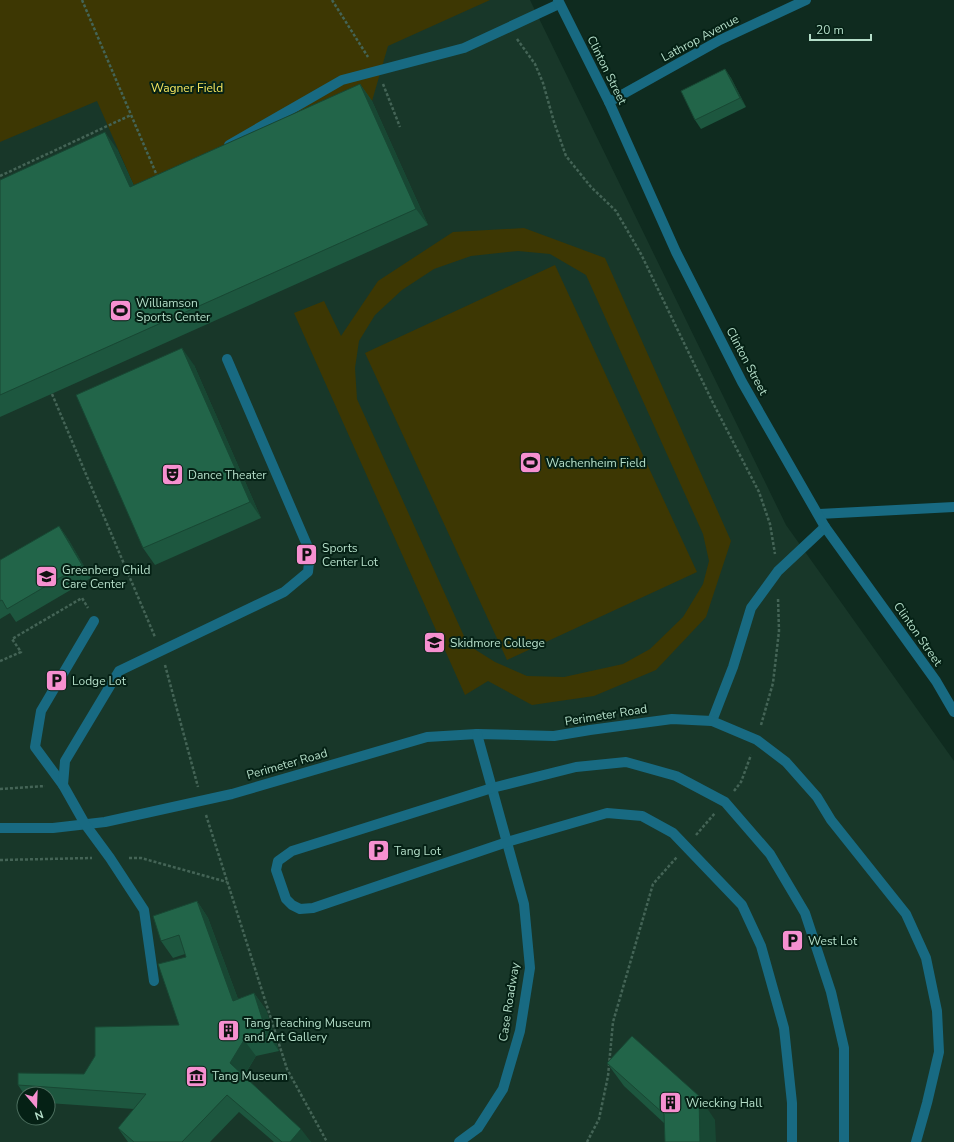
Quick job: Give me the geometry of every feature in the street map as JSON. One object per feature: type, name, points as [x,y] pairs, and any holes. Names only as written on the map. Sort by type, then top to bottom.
[{"type":"street","name":"Lathrop Avenue","points":[[609,102],[720,40],[806,0]]},
{"type":"street","name":"Clinton Street","points":[[559,2],[609,102],[676,252],[742,382],[819,514],[825,527],[936,681],[954,712]]},
{"type":"street","points":[[221,149],[342,80],[464,48],[559,2]]},
{"type":"street","points":[[64,785],[65,761],[119,671],[284,592],[308,572],[310,552],[226,359]]},
{"type":"street","points":[[819,514],[954,507]]},
{"type":"street","points":[[712,721],[733,667],[751,608],[778,571],[825,527]]},
{"type":"street","points":[[94,621],[41,712],[35,747],[64,785],[85,824],[110,858],[144,910],[154,981]]},
{"type":"street","name":"Perimeter Road","points":[[0,828],[53,828],[105,822],[232,794],[428,737],[477,734],[554,736],[672,719],[712,721],[757,740],[786,762],[816,797],[831,820],[906,914],[926,958],[937,1011],[939,1052],[916,1142]]},
{"type":"street","name":"Case Roadway","points":[[459,1142],[478,1128],[503,1089],[520,1031],[530,968],[524,904],[477,734]]},
{"type":"street","points":[[792,1142],[792,1103],[784,1028],[762,946],[742,905],[673,832],[642,816],[607,813],[507,842],[313,908],[300,909],[286,899],[276,870],[278,861],[292,852],[492,788],[576,767],[626,762],[676,776],[725,802],[770,854],[805,913],[831,992],[844,1048],[844,1142]]},
{"type":"path","points":[[82,0],[161,184]]},
{"type":"path","points":[[509,27],[535,64],[543,83],[554,122],[566,156],[591,187],[616,212],[641,254],[716,409],[759,492],[770,524],[778,571],[779,631],[773,683],[757,740],[741,782],[653,884],[613,1022],[608,1076],[598,1119],[587,1142]]},
{"type":"path","points":[[0,176],[131,115]]},
{"type":"path","points":[[52,394],[161,651],[201,801],[287,1069],[327,1142]]},
{"type":"path","points":[[0,661],[21,652],[12,639],[82,598],[94,621]]},
{"type":"path","points":[[0,789],[64,785]]},
{"type":"shaded area","name":"Skidmore College","points":[[0,0],[530,0],[786,525],[954,761],[954,1142],[0,1142]]},
{"type":"green space","name":"Wagner Field","points":[[0,0],[490,0],[388,46],[372,101],[142,204],[97,101],[0,142]]},
{"type":"green space","points":[[524,228],[605,258],[731,541],[706,617],[656,670],[594,696],[532,705],[488,681],[465,695],[294,313],[324,301],[341,336],[378,281],[453,232]],"holes":[[[518,251],[550,254],[586,275],[703,534],[709,561],[703,584],[683,617],[650,649],[623,664],[564,677],[527,676],[495,662],[468,645],[357,399],[355,368],[359,341],[375,315],[402,290],[434,269],[471,256]]]},
{"type":"green space","name":"Wachenheim Field","points":[[555,265],[697,572],[507,660],[365,353]]},
{"type":"building","points":[[725,69],[740,98],[695,120],[681,91]]},
{"type":"building","name":"Williamson Sports Center","points":[[360,84],[416,209],[0,395],[0,180],[105,132],[130,187]]},
{"type":"building","points":[[182,348],[250,502],[143,548],[76,395]]},
{"type":"building","points":[[59,526],[82,565],[7,609],[2,600],[0,601],[0,560]]},
{"type":"building","name":"Tang Teaching Museum and Art Gallery","points":[[197,901],[233,1001],[254,993],[267,1034],[244,1040],[230,1063],[301,1129],[290,1142],[282,1142],[227,1095],[182,1142],[134,1142],[118,1128],[146,1094],[56,1088],[56,1086],[18,1085],[18,1073],[84,1074],[95,1056],[95,1027],[179,1025],[158,964],[186,957],[179,935],[161,941],[153,916]]},
{"type":"building","name":"Wiecking Hall","points":[[632,1036],[699,1096],[700,1142],[665,1142],[664,1114],[607,1063]]},
{"type":"place","name":"Williamson Sports Center","points":[[120,310]]},
{"type":"place","name":"Wachenheim Field","points":[[531,463]]},
{"type":"place","name":"Dance Theater","points":[[173,475]]},
{"type":"place","name":"Sports Center Lot","points":[[307,555]]},
{"type":"place","name":"Greenberg Child Care Center","points":[[46,577]]},
{"type":"place","name":"Skidmore College","points":[[435,643]]},
{"type":"place","name":"Lodge Lot","points":[[56,681]]},
{"type":"place","name":"Tang Lot","points":[[379,851]]},
{"type":"place","name":"West Lot","points":[[793,941]]},
{"type":"place","name":"Tang Teaching Museum and Art Gallery","points":[[229,1030]]},
{"type":"place","name":"Tang Museum","points":[[196,1076]]},
{"type":"place","name":"Wiecking Hall","points":[[670,1103]]}]
